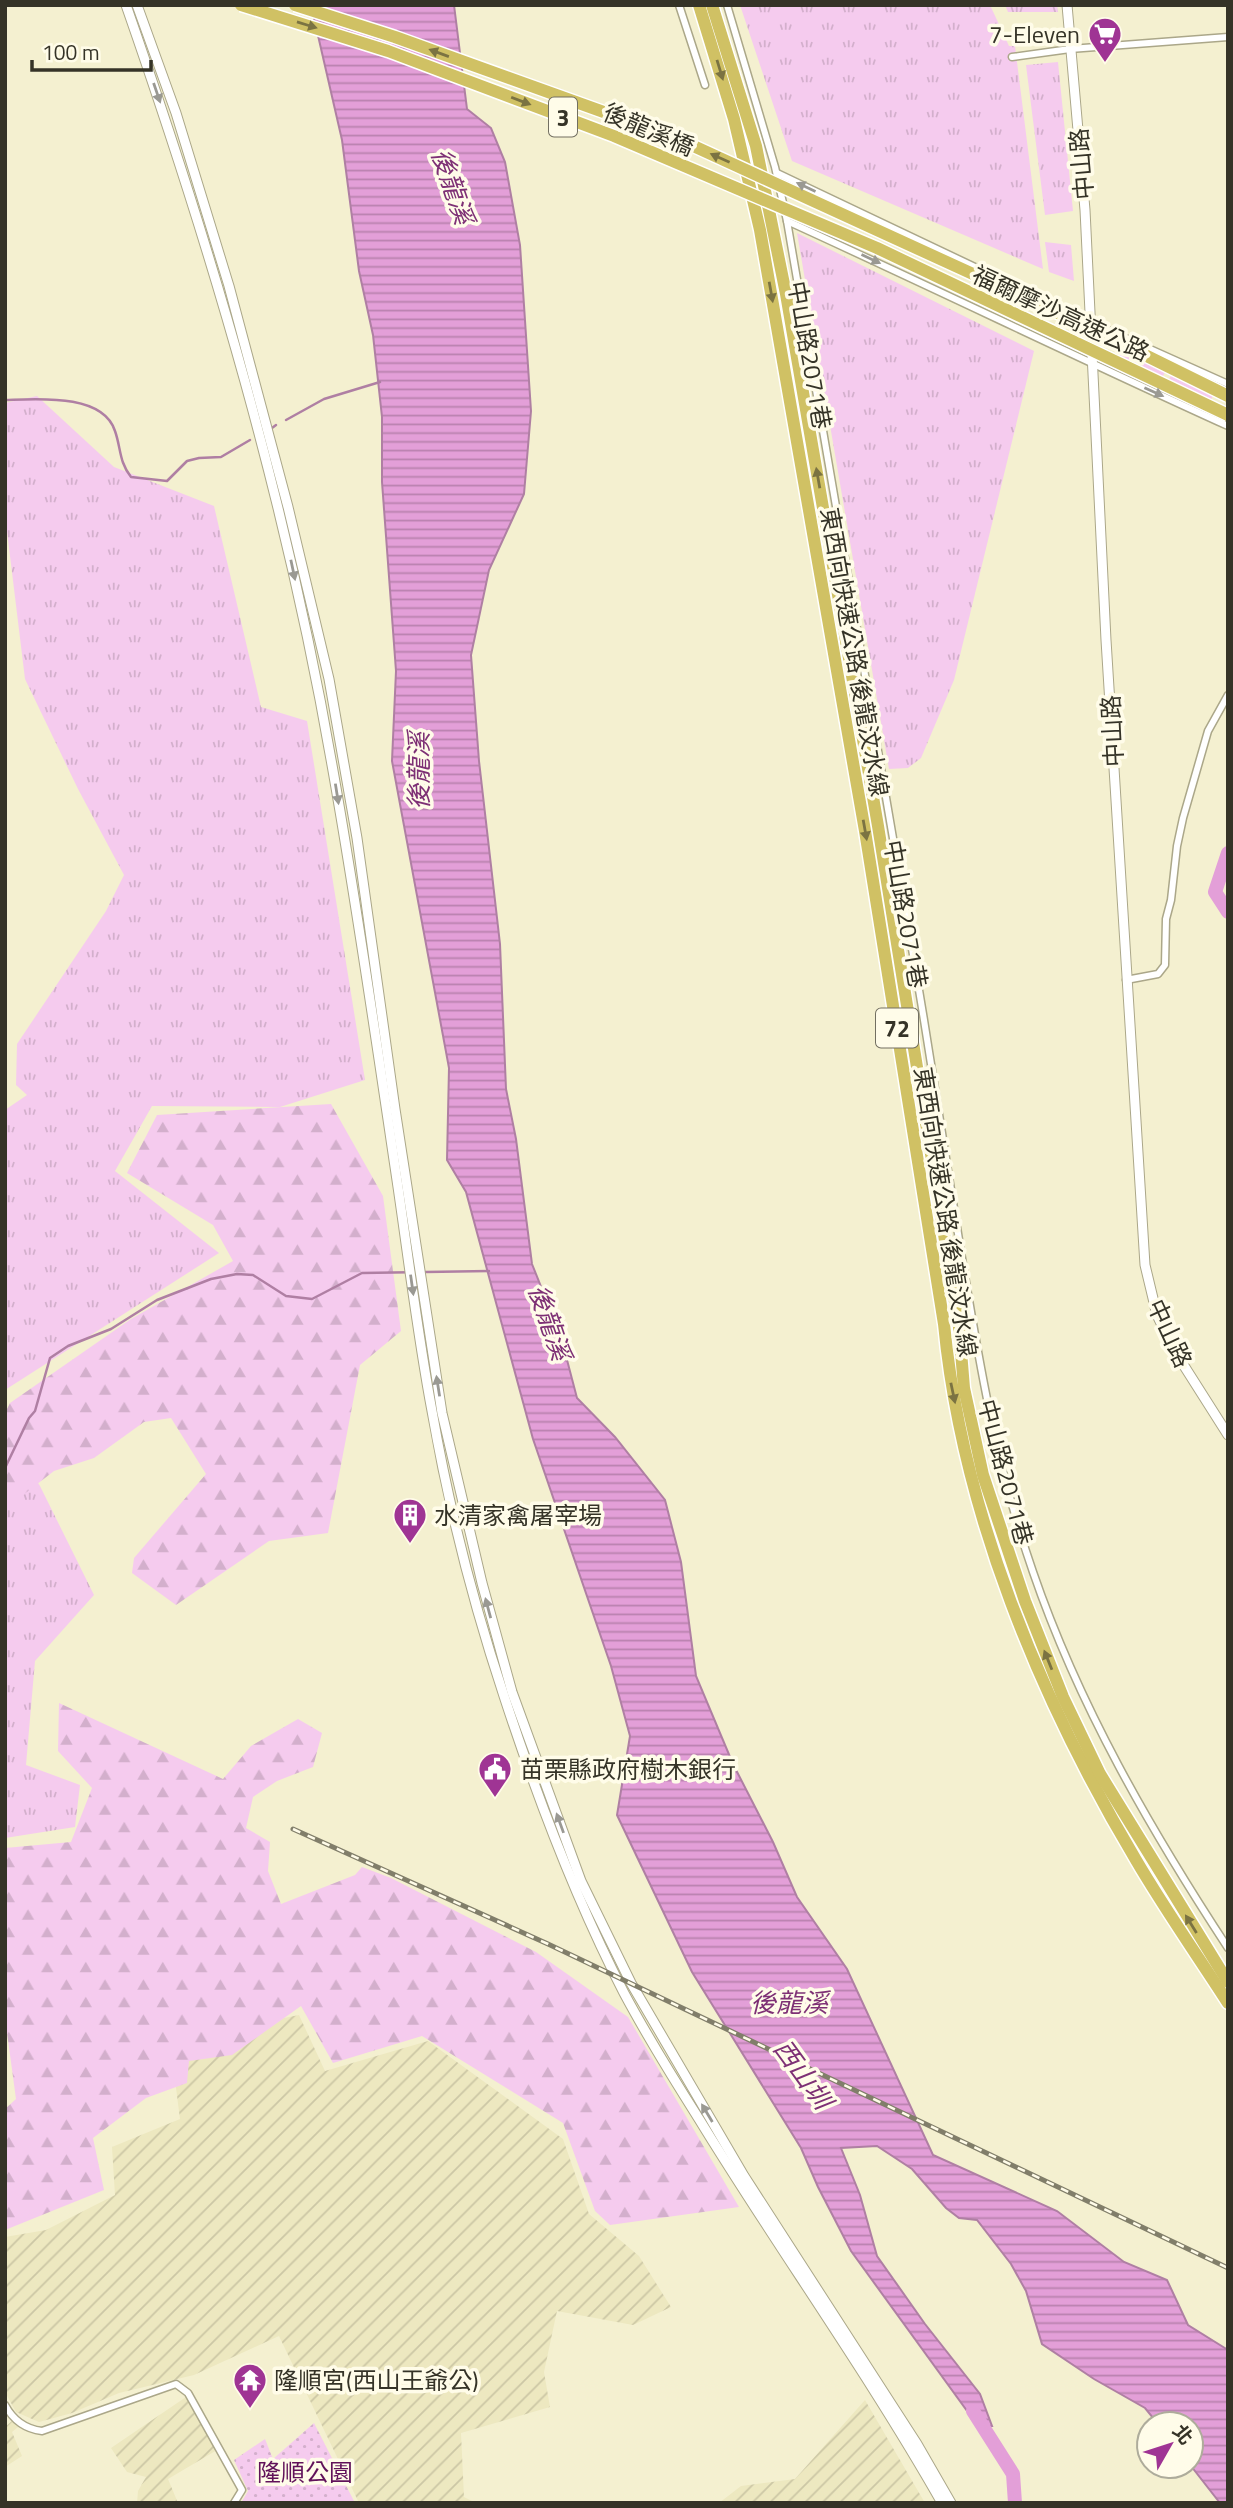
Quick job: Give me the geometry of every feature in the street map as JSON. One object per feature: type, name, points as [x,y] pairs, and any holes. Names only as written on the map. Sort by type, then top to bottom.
[{"type":"highway","name":"後龍溪橋","points":[[242,5],[388,51],[614,136],[877,248]]},
{"type":"highway","name":"後龍溪橋","points":[[295,5],[395,37],[676,138],[894,236]]},
{"type":"highway","name":"東西向快速公路 後龍汶水線","points":[[699,5],[734,118],[761,230],[867,844],[944,1324],[950,1380],[971,1476],[1012,1605],[1055,1708],[1103,1804],[1137,1862],[1228,2003]]},
{"type":"highway","name":"東西向快速公路 後龍汶水線","points":[[712,5],[756,146],[786,294],[944,1232],[959,1327],[964,1388],[983,1475],[1024,1601],[1068,1708],[1100,1774],[1228,1982]]},
{"type":"highway","name":"福爾摩沙高速公路","points":[[894,236],[1228,396]]},
{"type":"highway","name":"福爾摩沙高速公路","points":[[877,248],[1228,415]]},
{"type":"street","points":[[126,5],[221,289],[280,510],[332,763],[370,994],[432,1415],[470,1586],[503,1695],[573,1884],[622,1990],[736,2180],[911,2449],[942,2503]]},
{"type":"street","points":[[138,5],[176,113],[229,286],[282,482],[329,679],[357,838],[395,1110],[442,1413],[479,1572],[512,1692],[581,1881],[631,1983],[744,2176],[918,2444],[951,2503]]},
{"type":"street","points":[[679,5],[705,85]]},
{"type":"street","name":"中山路2071巷","points":[[727,5],[787,220],[930,1056],[980,1368],[996,1444],[1031,1568],[1061,1648],[1085,1701],[1147,1820],[1228,1948]]},
{"type":"street","name":"中山路","points":[[1067,5],[1085,210],[1091,364],[1126,980],[1145,1265],[1157,1315],[1174,1350],[1228,1435]]},
{"type":"street","points":[[1012,57],[1070,49],[1228,37]]},
{"type":"street","points":[[776,173],[1228,384]]},
{"type":"street","points":[[787,220],[1228,426]]},
{"type":"street","points":[[1126,980],[1158,974],[1165,965],[1166,919],[1177,846],[1208,731],[1228,695]]},
{"type":"street","points":[[5,2405],[27,2430],[42,2431],[176,2384],[188,2393],[242,2490],[234,2503]]},
{"type":"shaded area","points":[[299,2015],[325,2071],[428,2041],[563,2139],[589,2214],[639,2256],[671,2307],[633,2325],[557,2311],[544,2372],[550,2407],[461,2433],[464,2497],[476,2503],[359,2503],[279,2336],[194,2375],[119,2393],[72,2413],[39,2422],[16,2412],[5,2392],[5,2237],[46,2230],[115,2195],[112,2147],[180,2119],[170,2041]]},
{"type":"shaded area","points":[[186,2397],[217,2450],[168,2479],[178,2503],[137,2503],[138,2491],[146,2477],[127,2472],[111,2448]]},
{"type":"shaded area","points":[[865,2400],[925,2503],[719,2503],[741,2486],[795,2479]]},
{"type":"shaded area","points":[[12,2421],[18,2427],[12,2432],[22,2456],[5,2467],[5,2427]]},
{"type":"green space","points":[[740,5],[990,5],[1009,46],[1015,46],[1043,269],[792,161]]},
{"type":"green space","points":[[1005,5],[1057,5],[1058,12],[1008,12]]},
{"type":"green space","points":[[1058,62],[1073,211],[1045,215],[1026,65]]},
{"type":"green space","points":[[797,233],[1034,351],[954,680],[921,758],[908,768],[889,769]]},
{"type":"green space","points":[[1045,242],[1071,245],[1074,281],[1049,272]]},
{"type":"green space","points":[[1126,340],[1170,362],[1156,390],[1111,370]]},
{"type":"green space","points":[[1176,366],[1218,384],[1205,413],[1162,393]]},
{"type":"green space","points":[[37,396],[114,467],[214,506],[261,707],[307,721],[365,1080],[280,1107],[152,1106],[115,1171],[219,1253],[5,1390],[5,1110],[27,1095],[16,1085],[17,1044],[106,911],[124,875],[78,789],[25,679],[5,515],[5,403]]},
{"type":"green space","points":[[331,1104],[383,1196],[401,1331],[360,1365],[328,1533],[269,1541],[176,1605],[132,1573],[134,1558],[206,1474],[171,1418],[144,1422],[94,1458],[54,1471],[5,1509],[5,1413],[10,1403],[131,1319],[233,1261],[213,1225],[127,1173],[157,1115]]},
{"type":"green space","points":[[5,1433],[40,1486],[94,1595],[35,1661],[26,1765],[80,1785],[75,1827],[5,1838]]},
{"type":"green space","points":[[59,1703],[223,1779],[251,1746],[298,1719],[322,1733],[313,1767],[277,1781],[253,1797],[246,1828],[270,1842],[268,1871],[281,1904],[355,1875],[362,1867],[391,1878],[536,1952],[628,2017],[739,2207],[610,2225],[595,2211],[563,2123],[422,2036],[333,2063],[301,2006],[232,2055],[189,2061],[187,2083],[146,2098],[93,2138],[104,2190],[5,2230],[5,2109],[16,2099],[5,2018],[5,1848],[71,1842],[92,1788],[58,1751]]},
{"type":"green space","name":"隆順公園","points":[[314,2423],[355,2503],[241,2503],[248,2491],[234,2460],[265,2439],[273,2459]]},
{"type":"water","name":"後龍溪","points":[[311,5],[454,5],[467,109],[491,128],[505,162],[520,245],[531,411],[524,494],[489,570],[471,655],[479,761],[500,944],[506,1089],[516,1139],[532,1264],[561,1337],[577,1398],[615,1437],[665,1500],[681,1562],[696,1676],[733,1764],[773,1842],[797,1897],[847,1969],[933,2155],[1057,2211],[1124,2262],[1167,2280],[1188,2325],[1228,2350],[1228,2503],[1220,2503],[1202,2480],[1205,2480],[1205,2410],[1147,2410],[1042,2344],[1026,2291],[1011,2264],[977,2220],[959,2218],[946,2208],[912,2169],[877,2146],[841,2148],[860,2195],[877,2256],[925,2324],[980,2394],[992,2426],[978,2426],[851,2251],[801,2148],[692,1972],[617,1815],[630,1736],[611,1666],[533,1439],[466,1192],[447,1160],[449,1068],[392,761],[396,671],[382,482],[382,417],[373,335],[359,271],[342,140]]},
{"type":"waterway","points":[[286,420],[324,399],[380,382]]},
{"type":"waterway","points":[[5,400],[51,399],[83,404],[97,410],[108,419],[115,431],[122,460],[131,477],[167,481],[187,461],[221,457],[250,440]]},
{"type":"waterway","points":[[272,428],[276,425]]},
{"type":"waterway","points":[[1228,853],[1215,892],[1228,912]]},
{"type":"waterway","points":[[5,1468],[35,1411],[50,1358],[68,1346],[111,1329],[157,1300],[211,1279],[237,1274],[253,1275],[286,1296],[312,1299],[362,1273],[489,1271]]},
{"type":"waterway","name":"西山圳","points":[[973,2411],[1013,2474],[1015,2503]]},
{"type":"railway","points":[[293,1829],[548,1944],[1228,2268]]},
{"type":"place","name":"7-Eleven","points":[[1105,64]]},
{"type":"place","name":"水清家禽屠宰場","points":[[410,1545]]},
{"type":"place","name":"苗栗縣政府樹木銀行","points":[[495,1799]]},
{"type":"place","name":"隆順宮(西山王爺公)","points":[[250,2410]]}]
